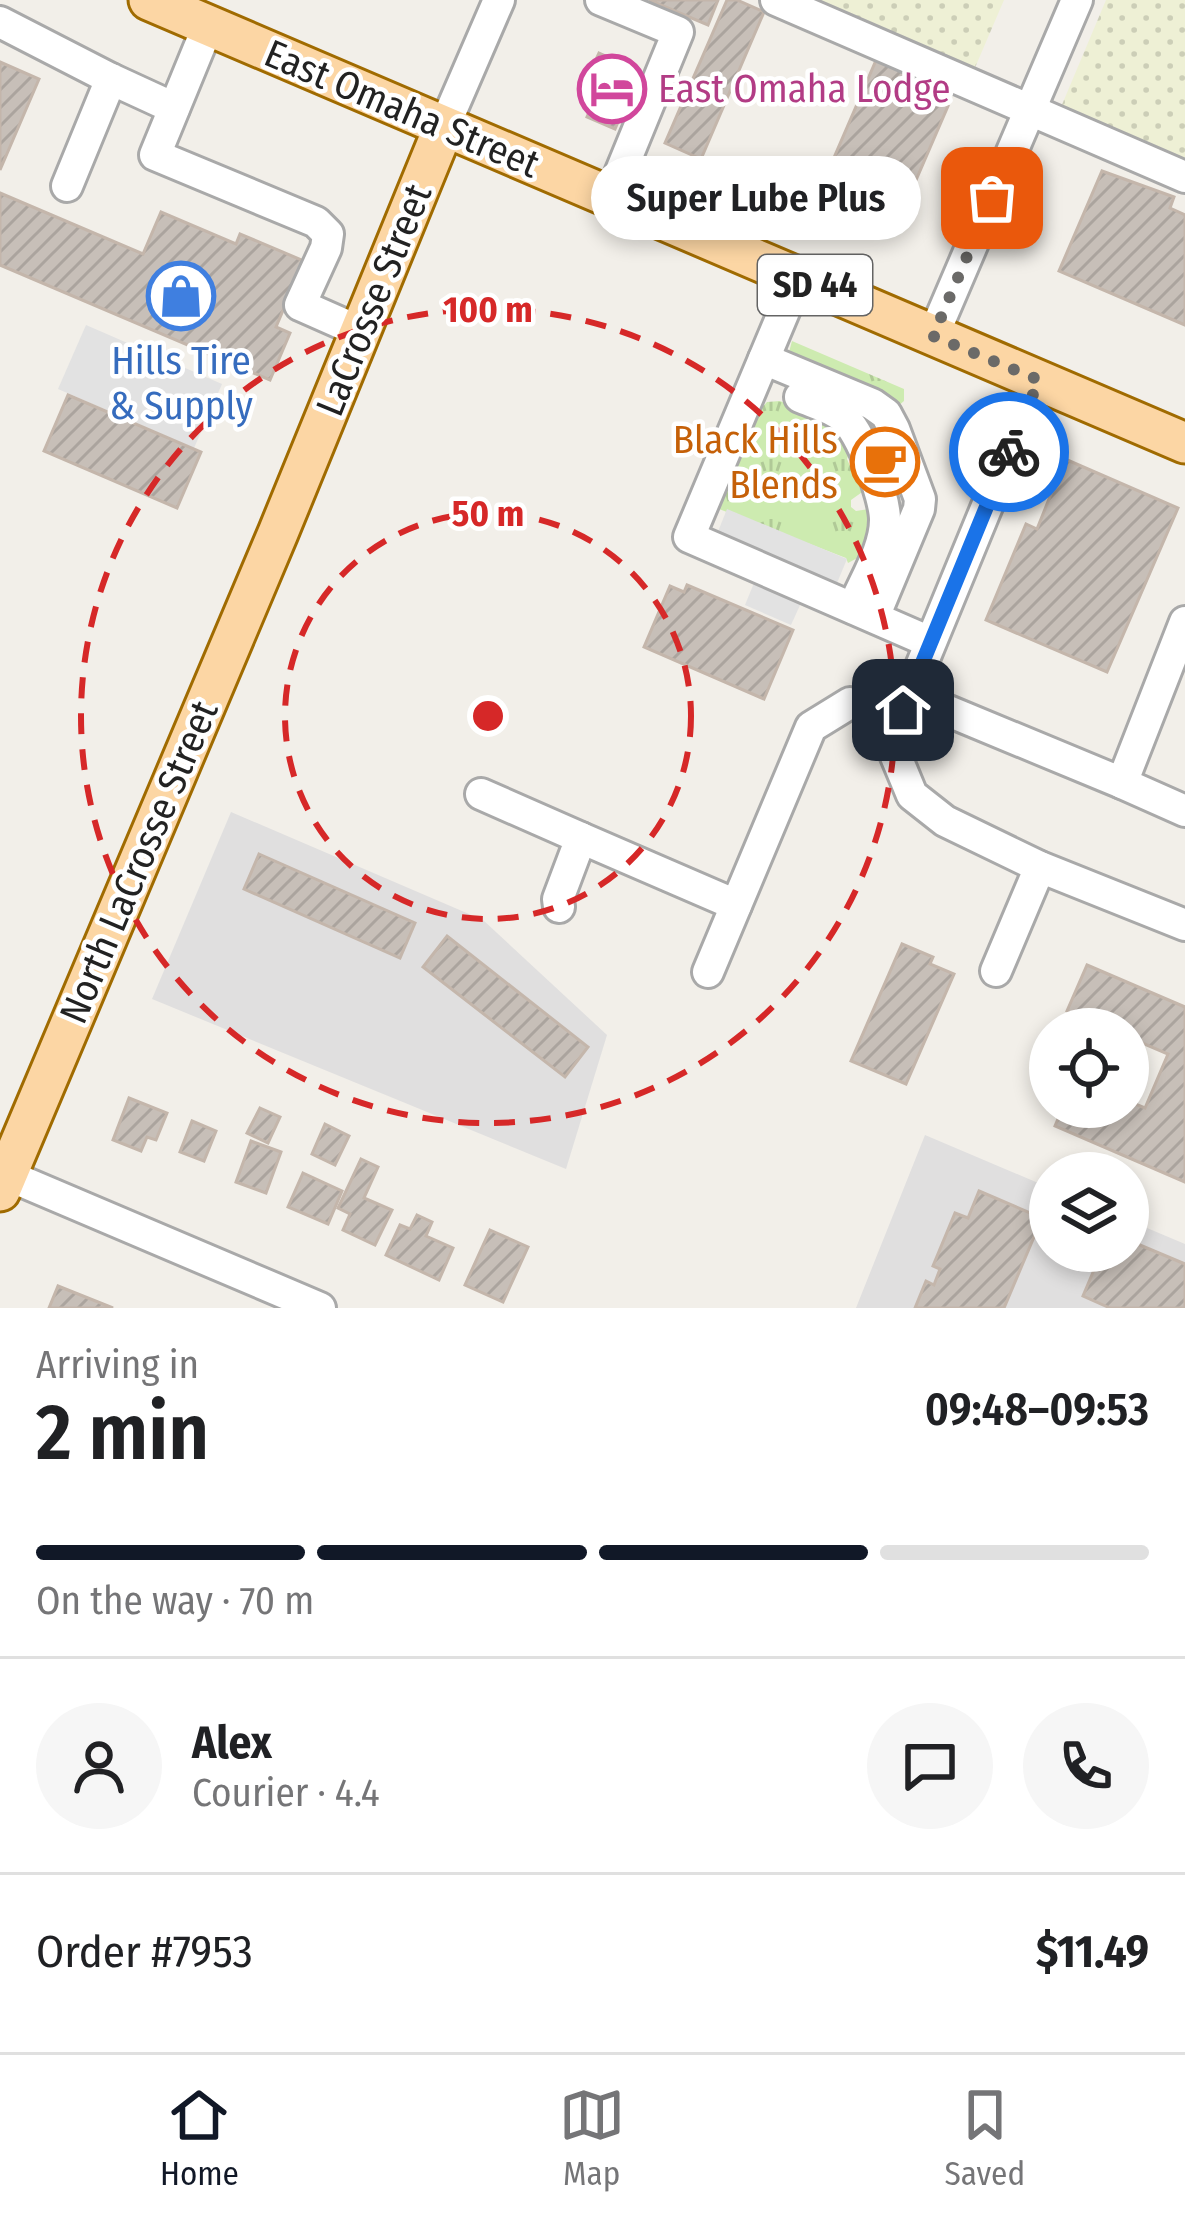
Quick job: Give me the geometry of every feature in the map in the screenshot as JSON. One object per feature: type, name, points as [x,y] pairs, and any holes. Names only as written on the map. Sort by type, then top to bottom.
[{"type":"main road","name":"East Omaha Street","points":[[148,0],[1185,443]]},
{"type":"main road","name":"LaCrosse Street","points":[[278,533],[445,127]]},
{"type":"main road","name":"North LaCrosse Street","points":[[3,1183],[278,533]]},
{"type":"street","name":"LaCrosse Street","points":[[445,127],[499,0]]},
{"type":"street","points":[[601,0],[678,32],[610,197]]},
{"type":"street","points":[[776,0],[1185,177]]},
{"type":"street","points":[[933,336],[1076,0]]},
{"type":"street","points":[[0,22],[174,108]]},
{"type":"street","points":[[208,26],[155,155],[316,222],[328,234],[326,248],[300,305],[361,332]]},
{"type":"street","points":[[67,186],[111,79]]},
{"type":"street","points":[[798,278],[689,537],[931,642]]},
{"type":"street","points":[[760,369],[872,404],[894,429],[920,508],[863,612]]},
{"type":"street","points":[[1039,380],[903,710],[893,749],[912,795],[945,820],[1040,867],[1185,925]]},
{"type":"street","points":[[1122,784],[1185,622]]},
{"type":"street","points":[[707,972],[811,727],[850,703],[903,710],[941,708],[1185,811]]},
{"type":"street","points":[[481,794],[736,905]]},
{"type":"street","points":[[560,907],[558,899],[581,838]]},
{"type":"street","points":[[996,971],[1040,867]]},
{"type":"street","points":[[3,1183],[320,1308]]},
{"type":"shaded area","points":[[86,325],[222,384],[194,448],[58,389]]},
{"type":"shaded area","points":[[727,509],[847,559],[837,583],[717,534]]},
{"type":"shaded area","points":[[754,583],[801,603],[791,625],[745,605]]},
{"type":"shaded area","points":[[231,812],[483,920],[607,1035],[566,1169],[152,999]]},
{"type":"shaded area","points":[[925,1135],[1029,1179],[1029,1272],[1149,1272],[1149,1229],[1185,1244],[1185,1308],[856,1308]]},
{"type":"green space","points":[[810,0],[1004,0],[974,70]]},
{"type":"green space","points":[[1106,0],[1185,0],[1185,160],[1061,107]]},
{"type":"green space","points":[[792,341],[904,389],[904,401],[898,406],[788,356]]},
{"type":"green space","points":[[780,401],[827,421],[851,447],[850,466],[863,472],[865,490],[851,500],[851,507],[877,515],[863,555],[848,563],[846,558],[719,509],[758,412],[767,402]]},
{"type":"building","points":[[649,0],[718,0],[708,25]]},
{"type":"building","points":[[727,0],[764,12],[701,159],[665,143]]},
{"type":"building","name":"East Omaha Lodge","points":[[599,53],[640,71],[615,129],[587,117],[598,91],[584,86]]},
{"type":"building","points":[[877,58],[939,85],[933,100],[948,106],[894,231],[817,197]]},
{"type":"building","points":[[0,62],[39,79],[0,170]]},
{"type":"building","points":[[1102,171],[1174,197],[1170,208],[1185,215],[1185,325],[1059,271]]},
{"type":"building","name":"Hills Tire & Supply","points":[[0,193],[143,254],[161,212],[236,244],[240,234],[304,261],[276,327],[290,333],[270,380],[0,265]]},
{"type":"building","points":[[68,395],[201,452],[177,508],[44,451]]},
{"type":"building","points":[[1065,459],[1178,508],[1107,672],[986,620],[1026,524],[1037,529]]},
{"type":"building","points":[[687,585],[793,630],[764,699],[644,647],[670,586],[684,592]]},
{"type":"building","points":[[259,854],[415,923],[400,958],[244,889]]},
{"type":"building","points":[[447,936],[588,1047],[565,1077],[423,967]]},
{"type":"building","points":[[902,944],[933,957],[930,964],[954,974],[906,1084],[851,1061]]},
{"type":"building","points":[[1087,965],[1185,1007],[1185,1182],[1149,1166],[1149,1152],[1115,1152],[1060,1128],[1149,1128],[1149,1099],[1168,1054],[1149,1046],[1149,1008],[1068,1008]]},
{"type":"building","points":[[129,1098],[167,1113],[156,1140],[147,1137],[141,1151],[113,1140]]},
{"type":"building","points":[[260,1108],[280,1117],[268,1143],[247,1133]]},
{"type":"building","points":[[192,1121],[216,1131],[204,1161],[180,1152]]},
{"type":"building","points":[[325,1124],[349,1136],[335,1165],[312,1154]]},
{"type":"building","points":[[251,1141],[281,1152],[266,1193],[236,1182]]},
{"type":"building","points":[[361,1159],[378,1167],[364,1198],[392,1210],[375,1245],[343,1230],[350,1214],[338,1208]]},
{"type":"building","points":[[303,1173],[342,1191],[328,1224],[288,1207]]},
{"type":"building","points":[[979,1191],[1029,1212],[1029,1249],[1004,1308],[915,1308],[926,1281],[934,1285],[940,1269],[933,1266],[955,1213],[968,1218]]},
{"type":"building","points":[[417,1215],[432,1222],[426,1236],[453,1248],[439,1280],[386,1255],[400,1225],[410,1229]]},
{"type":"building","points":[[490,1230],[528,1247],[503,1302],[465,1285]]},
{"type":"building","points":[[1149,1249],[1185,1264],[1185,1308],[1110,1308],[1083,1296],[1093,1272],[1149,1272]]},
{"type":"building","points":[[58,1286],[113,1308],[49,1308]]},
{"type":"way so far","points":[[992,198],[933,336],[1039,380],[1009,452]]},
{"type":"place","name":"East Omaha Lodge","points":[[612,89]]},
{"type":"place","name":"Super Lube Plus","points":[[992,198]]},
{"type":"place","name":"Hills Tire & Supply","points":[[181,296]]},
{"type":"place","name":"Black Hills Blends","points":[[885,462]]},
{"type":"route","points":[[903,710],[1009,452]]}]
